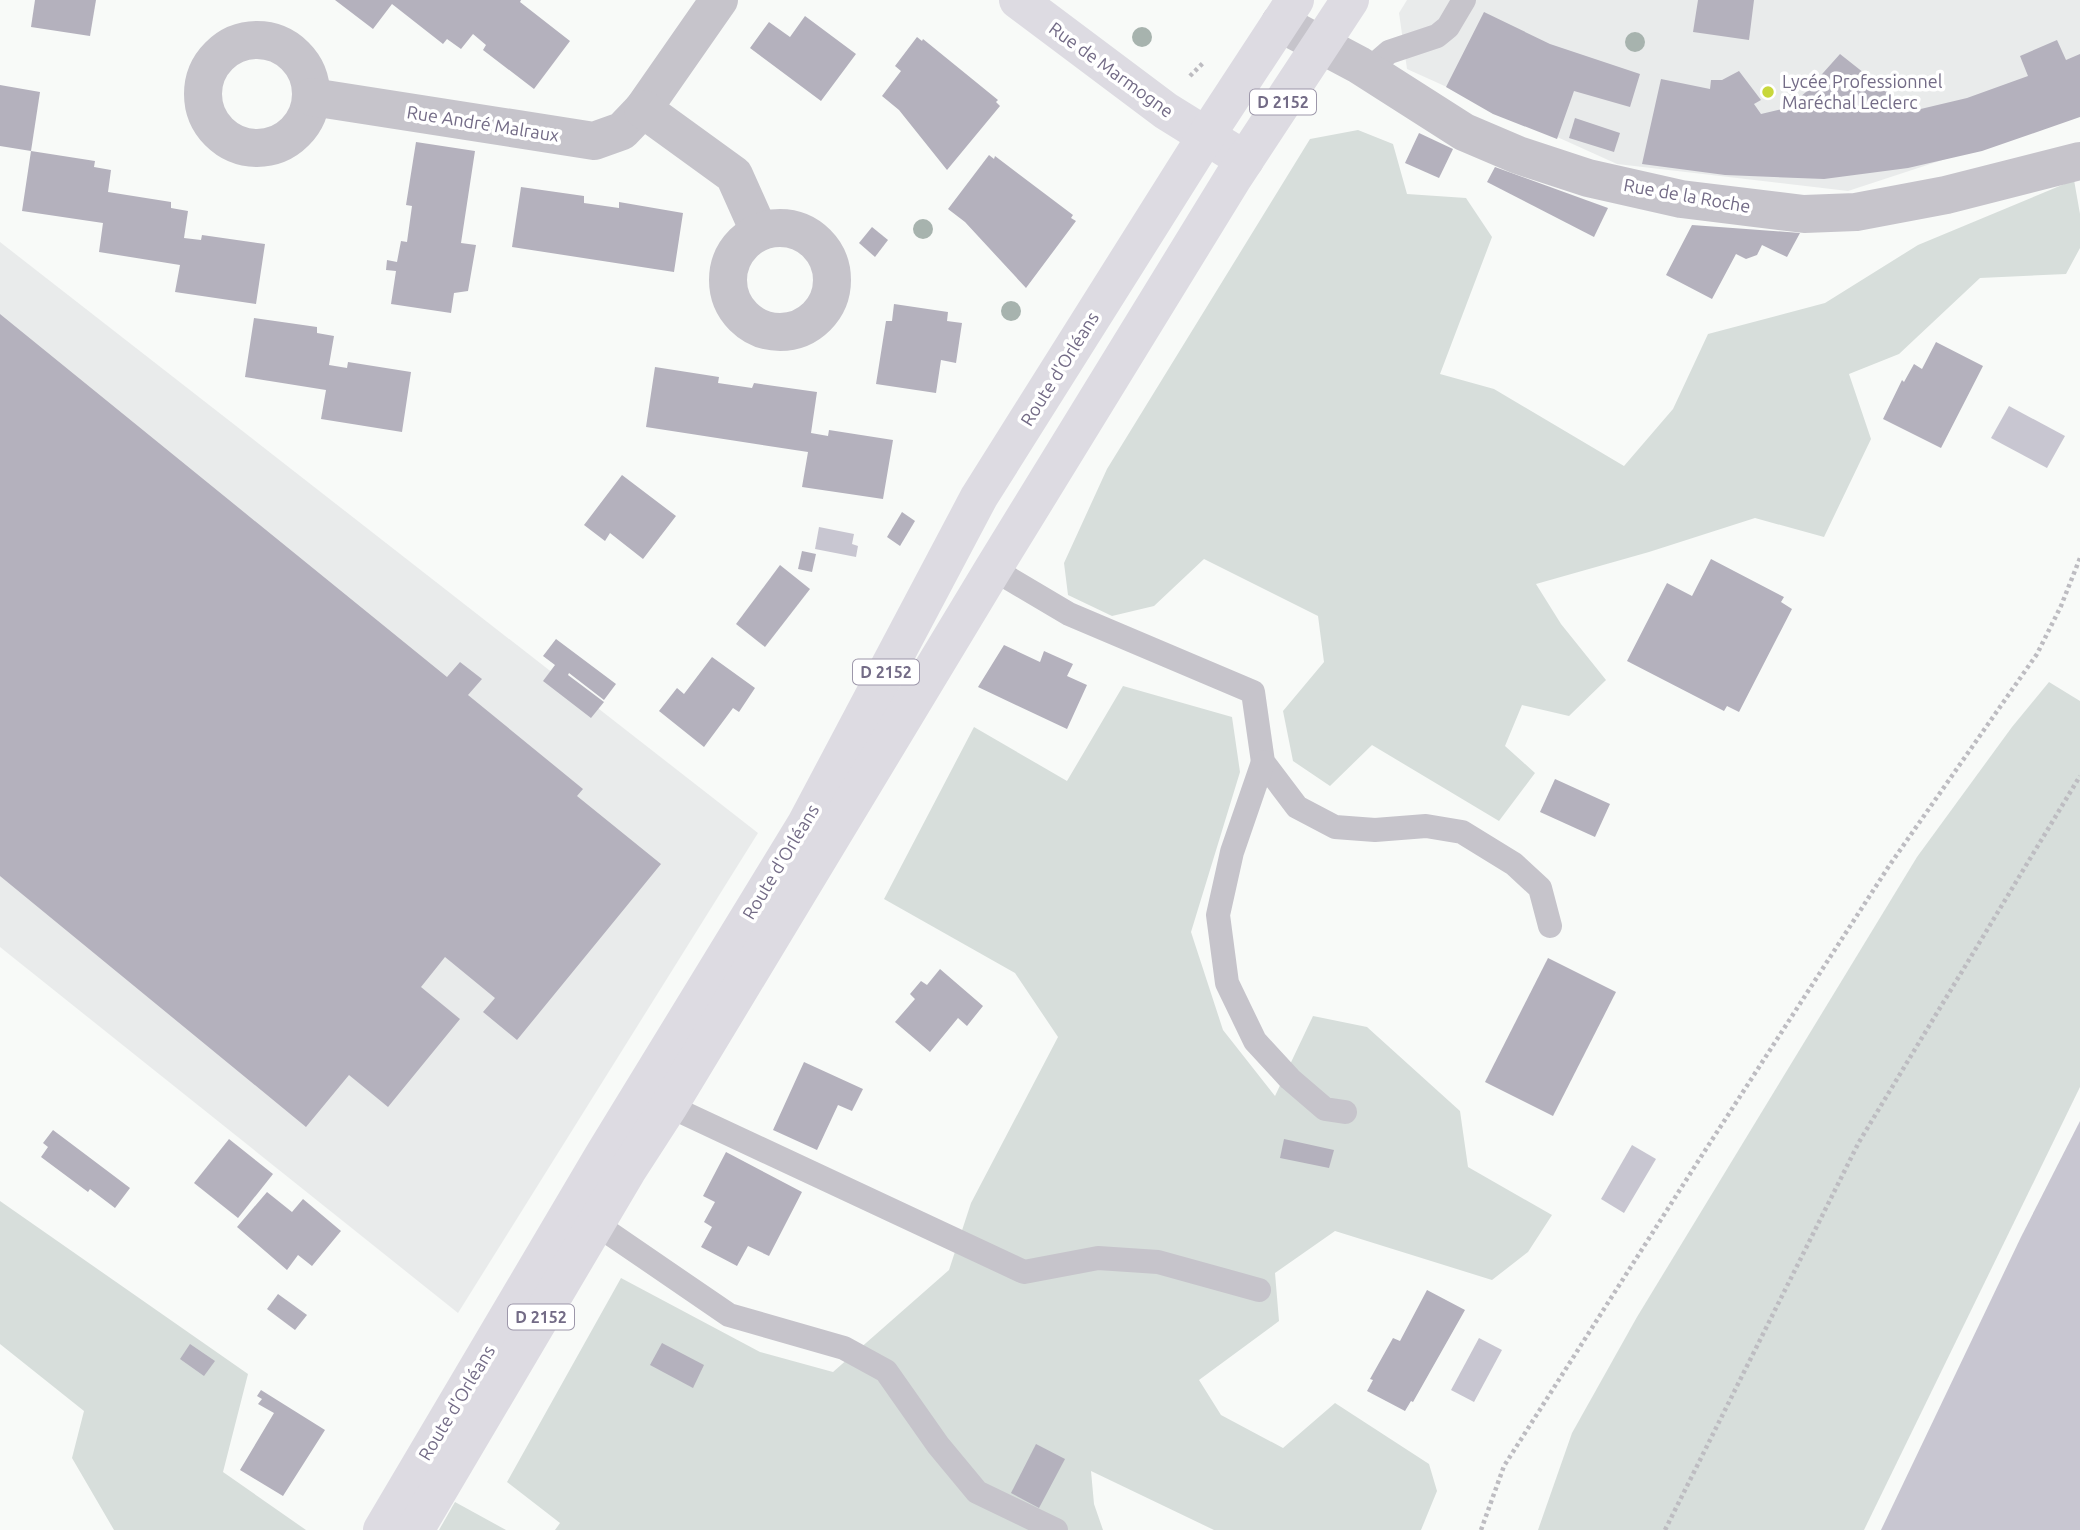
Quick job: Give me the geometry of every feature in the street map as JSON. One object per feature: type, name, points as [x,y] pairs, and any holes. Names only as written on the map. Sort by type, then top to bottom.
[{"type":"main road","name":"Rue de Marmogne","points":[[1018,0],[1166,111],[1245,160]]},
{"type":"main road","name":"D 2152","points":[[1245,160],[1350,0]]},
{"type":"main road","name":"D 2152","points":[[1206,136],[1288,12]]},
{"type":"main road","name":"Route d'Orléans","points":[[382,1530],[603,1156],[806,824],[979,497],[1174,191],[1206,136]]},
{"type":"main road","name":"Route d'Orléans","points":[[415,1530],[596,1224],[993,569],[1245,160]]},
{"type":"street","name":"Rue André Malraux","points":[[312,97],[594,141],[622,131],[643,109],[719,0]]},
{"type":"street","name":"Rue de la Roche","points":[[1288,12],[1321,45],[1464,132],[1518,155],[1588,178],[1681,199],[1804,214],[1856,212],[1946,195],[2080,161]]},
{"type":"street","points":[[643,109],[734,175],[759,231]]},
{"type":"lane","points":[[1367,71],[1389,52],[1437,36],[1448,27],[1464,0]]},
{"type":"lane","points":[[993,569],[1069,614],[1253,692],[1263,762],[1232,852],[1218,915],[1227,983],[1255,1041],[1290,1079],[1325,1109],[1345,1112]]},
{"type":"lane","points":[[1263,762],[1297,807],[1335,827],[1375,830],[1426,826],[1462,832],[1514,864],[1540,888],[1550,926]]},
{"type":"lane","points":[[669,1106],[1024,1272],[1098,1258],[1146,1261],[1259,1290]]},
{"type":"lane","points":[[596,1224],[729,1315],[844,1348],[886,1371],[938,1445],[977,1492],[1056,1530]]},
{"type":"path","points":[[1481,1530],[1504,1466],[1889,866],[2037,654],[2061,606],[2080,558]]},
{"type":"path","points":[[1665,1530],[1859,1142],[2080,776]]},
{"type":"shaded area","name":"Lycée Professionnel Maréchal Leclerc","points":[[1407,0],[2080,0],[2080,115],[1848,191],[1617,164],[1407,69],[1399,13]]},
{"type":"shaded area","points":[[1358,130],[1393,144],[1407,194],[1466,198],[1492,237],[1440,374],[1494,389],[1624,466],[1673,409],[1708,334],[1825,303],[1918,245],[2074,180],[2080,214],[2080,248],[2066,274],[1980,278],[1899,354],[1849,374],[1871,439],[1824,537],[1755,518],[1536,584],[1561,624],[1606,680],[1569,716],[1522,705],[1505,746],[1535,773],[1499,821],[1372,745],[1330,786],[1293,761],[1283,711],[1324,662],[1318,616],[1204,559],[1154,606],[1112,616],[1068,595],[1064,563],[1107,469],[1310,139]]},
{"type":"shaded area","points":[[0,242],[758,833],[458,1313],[0,947]]},
{"type":"shaded area","points":[[2009,406],[2065,436],[2047,468],[1991,438]]},
{"type":"shaded area","points":[[819,527],[854,534],[852,544],[858,546],[856,557],[815,549]]},
{"type":"shaded area","points":[[2049,682],[2080,701],[2080,1087],[1864,1530],[1538,1530],[1572,1433],[1637,1317],[1917,857],[2012,727]]},
{"type":"shaded area","points":[[1123,686],[1232,717],[1240,772],[1191,932],[1223,1030],[1275,1096],[1313,1016],[1367,1027],[1460,1111],[1468,1167],[1552,1215],[1528,1252],[1492,1280],[1335,1231],[1275,1273],[1279,1321],[1199,1380],[1221,1415],[1283,1448],[1335,1403],[1429,1464],[1437,1491],[1421,1530],[1214,1530],[1091,1471],[1094,1504],[1103,1530],[555,1530],[560,1523],[507,1482],[621,1278],[760,1352],[833,1372],[949,1270],[971,1203],[1058,1037],[1015,973],[884,899],[974,727],[1067,781]]},
{"type":"shaded area","points":[[2080,1121],[2080,1530],[1881,1530],[2021,1237]]},
{"type":"shaded area","points":[[1632,1145],[1656,1159],[1624,1213],[1601,1199]]},
{"type":"shaded area","points":[[0,1201],[248,1374],[223,1472],[306,1530],[114,1530],[72,1458],[84,1411],[0,1344]]},
{"type":"shaded area","points":[[1479,1338],[1502,1350],[1474,1402],[1451,1390]]},
{"type":"shaded area","points":[[455,1502],[506,1530],[439,1530]]},
{"type":"building","points":[[35,0],[96,0],[90,36],[31,27]]},
{"type":"building","points":[[335,0],[521,0],[520,2],[570,41],[534,89],[483,50],[486,45],[473,34],[461,49],[447,39],[443,44],[392,4],[373,29]]},
{"type":"building","points":[[1698,0],[1754,0],[1749,40],[1693,32]]},
{"type":"building","points":[[1484,12],[1550,44],[1640,74],[1630,107],[1574,91],[1557,139],[1493,114],[1446,87]]},
{"type":"building","points":[[805,16],[856,54],[821,101],[750,48],[769,22],[790,37]]},
{"type":"building","points":[[917,37],[922,41],[923,39],[998,100],[996,102],[1000,106],[947,170],[899,110],[882,96],[901,71],[895,66]]},
{"type":"building","points":[[2057,40],[2066,60],[2080,54],[2080,117],[1982,151],[1908,168],[1824,179],[1725,175],[1642,164],[1661,79],[1710,89],[1711,80],[1722,80],[1739,71],[1761,100],[1754,104],[1761,114],[1787,108],[1806,92],[1840,54],[1907,107],[1908,112],[1967,98],[2028,76],[2020,56]]},
{"type":"building","points":[[0,85],[40,92],[31,151],[0,146]]},
{"type":"building","points":[[1575,118],[1620,133],[1614,152],[1569,138]]},
{"type":"building","points":[[1419,133],[1453,149],[1439,178],[1405,163]]},
{"type":"building","points":[[416,142],[475,151],[461,243],[476,245],[468,291],[454,293],[451,313],[391,304],[396,271],[386,270],[387,260],[397,262],[401,241],[407,242],[412,206],[406,205]]},
{"type":"building","points":[[31,151],[95,161],[94,167],[111,170],[108,192],[171,202],[171,208],[188,211],[184,238],[201,240],[202,235],[265,244],[256,304],[175,292],[180,265],[99,252],[103,223],[22,211]]},
{"type":"building","points":[[989,155],[994,159],[995,156],[1073,215],[1071,218],[1076,221],[1026,288],[965,222],[948,209]]},
{"type":"building","points":[[1495,167],[1608,208],[1594,237],[1487,182]]},
{"type":"building","points":[[521,187],[584,196],[584,203],[619,208],[619,202],[683,213],[674,272],[512,247]]},
{"type":"building","points":[[1692,225],[1800,233],[1787,257],[1762,245],[1757,255],[1746,259],[1736,254],[1712,299],[1666,275]]},
{"type":"building","points":[[872,227],[888,240],[875,257],[859,243]]},
{"type":"building","points":[[894,304],[948,312],[947,321],[962,323],[956,363],[941,360],[936,393],[876,384],[886,321],[892,321]]},
{"type":"building","points":[[0,314],[447,677],[460,662],[482,679],[468,695],[583,789],[577,796],[661,864],[517,1040],[483,1012],[495,998],[445,957],[421,987],[460,1019],[388,1107],[349,1075],[306,1127],[0,876]]},
{"type":"building","points":[[254,318],[317,327],[317,333],[334,336],[329,365],[347,368],[348,362],[411,372],[402,432],[321,419],[326,390],[245,377]]},
{"type":"building","points":[[1936,342],[1983,366],[1941,448],[1883,419],[1902,380],[1904,382],[1914,364],[1922,369]]},
{"type":"building","points":[[655,367],[719,377],[718,383],[752,388],[754,383],[817,392],[811,433],[828,436],[829,430],[893,440],[883,499],[802,487],[808,452],[646,427]]},
{"type":"building","points":[[622,475],[676,516],[643,559],[610,533],[605,541],[584,525]]},
{"type":"building","points":[[902,512],[915,521],[900,546],[887,537]]},
{"type":"building","points":[[802,551],[816,554],[812,572],[798,569]]},
{"type":"building","points":[[1711,559],[1784,597],[1781,602],[1792,609],[1739,712],[1727,706],[1724,711],[1627,661],[1667,583],[1692,596]]},
{"type":"building","points":[[780,565],[810,589],[765,647],[736,624]]},
{"type":"building","points":[[556,639],[616,684],[604,700],[569,673],[568,675],[604,702],[591,718],[543,681],[555,665],[543,656]]},
{"type":"building","points":[[1004,645],[1040,662],[1044,651],[1073,664],[1067,676],[1087,685],[1067,729],[978,687]]},
{"type":"building","points":[[712,657],[755,688],[739,712],[733,708],[704,747],[659,711],[677,688],[684,694]]},
{"type":"building","points":[[1555,779],[1610,804],[1595,837],[1540,812]]},
{"type":"building","points":[[1548,958],[1616,992],[1553,1116],[1485,1082]]},
{"type":"building","points":[[940,969],[983,1006],[967,1026],[958,1018],[930,1052],[895,1022],[915,999],[910,994],[921,981],[927,985]]},
{"type":"building","points":[[804,1062],[863,1089],[852,1111],[838,1105],[817,1150],[773,1130]]},
{"type":"building","points":[[53,1130],[130,1188],[115,1208],[90,1189],[88,1192],[41,1157],[48,1147],[43,1143]]},
{"type":"building","points":[[229,1139],[273,1174],[238,1218],[194,1183]]},
{"type":"building","points":[[1284,1139],[1334,1150],[1329,1168],[1280,1158]]},
{"type":"building","points":[[726,1152],[802,1192],[769,1256],[748,1246],[737,1266],[701,1247],[712,1227],[704,1222],[715,1202],[703,1196]]},
{"type":"building","points":[[267,1192],[292,1212],[303,1199],[341,1231],[312,1266],[298,1255],[287,1270],[237,1227]]},
{"type":"building","points":[[1427,1290],[1465,1310],[1413,1402],[1411,1401],[1405,1411],[1367,1391],[1373,1380],[1370,1379],[1393,1338],[1400,1341]]},
{"type":"building","points":[[278,1294],[307,1315],[295,1330],[267,1309]]},
{"type":"building","points":[[662,1343],[704,1365],[693,1388],[650,1365]]},
{"type":"building","points":[[190,1344],[215,1361],[204,1376],[180,1359]]},
{"type":"building","points":[[261,1390],[325,1430],[283,1496],[240,1470],[274,1413],[258,1404],[262,1399],[257,1396]]},
{"type":"building","points":[[1036,1444],[1065,1459],[1039,1508],[1011,1493]]},
{"type":"place","name":"Lycée Professionnel Maréchal Leclerc","points":[[1768,92]]}]
